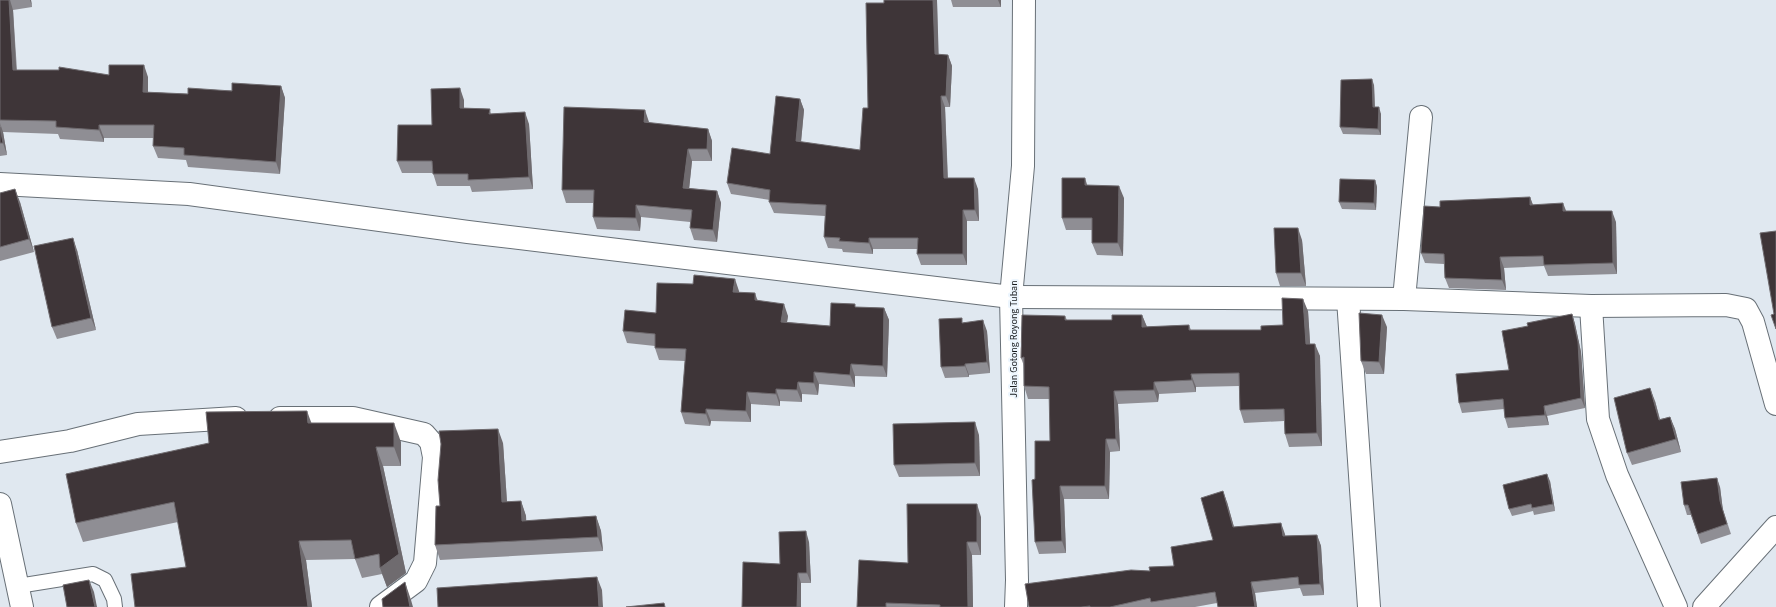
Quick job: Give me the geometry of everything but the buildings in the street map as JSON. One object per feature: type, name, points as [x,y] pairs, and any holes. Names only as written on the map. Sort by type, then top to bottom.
[{"type":"main road","name":"Jalan Gotong Royong Tuban","points":[[1016,607],[1017,580],[1011,298],[1023,166],[1024,0]]},
{"type":"main road","points":[[1404,299],[1421,117]]},
{"type":"main road","points":[[0,184],[189,194],[475,233],[1011,298],[1404,299],[1592,306],[1726,305],[1746,309],[1753,322],[1776,404]]},
{"type":"main road","points":[[1348,299],[1369,607]]},
{"type":"main road","points":[[1592,306],[1598,419],[1617,475],[1676,607]]},
{"type":"main road","points":[[0,452],[70,441],[138,424],[221,418],[353,418],[424,434],[431,442],[434,456],[425,563],[416,582],[381,607]]},
{"type":"main road","points":[[0,504],[22,607]]},
{"type":"main road","points":[[1704,607],[1776,527]]},
{"type":"lane","points":[[18,586],[93,574],[105,580],[114,599],[115,607]]}]
